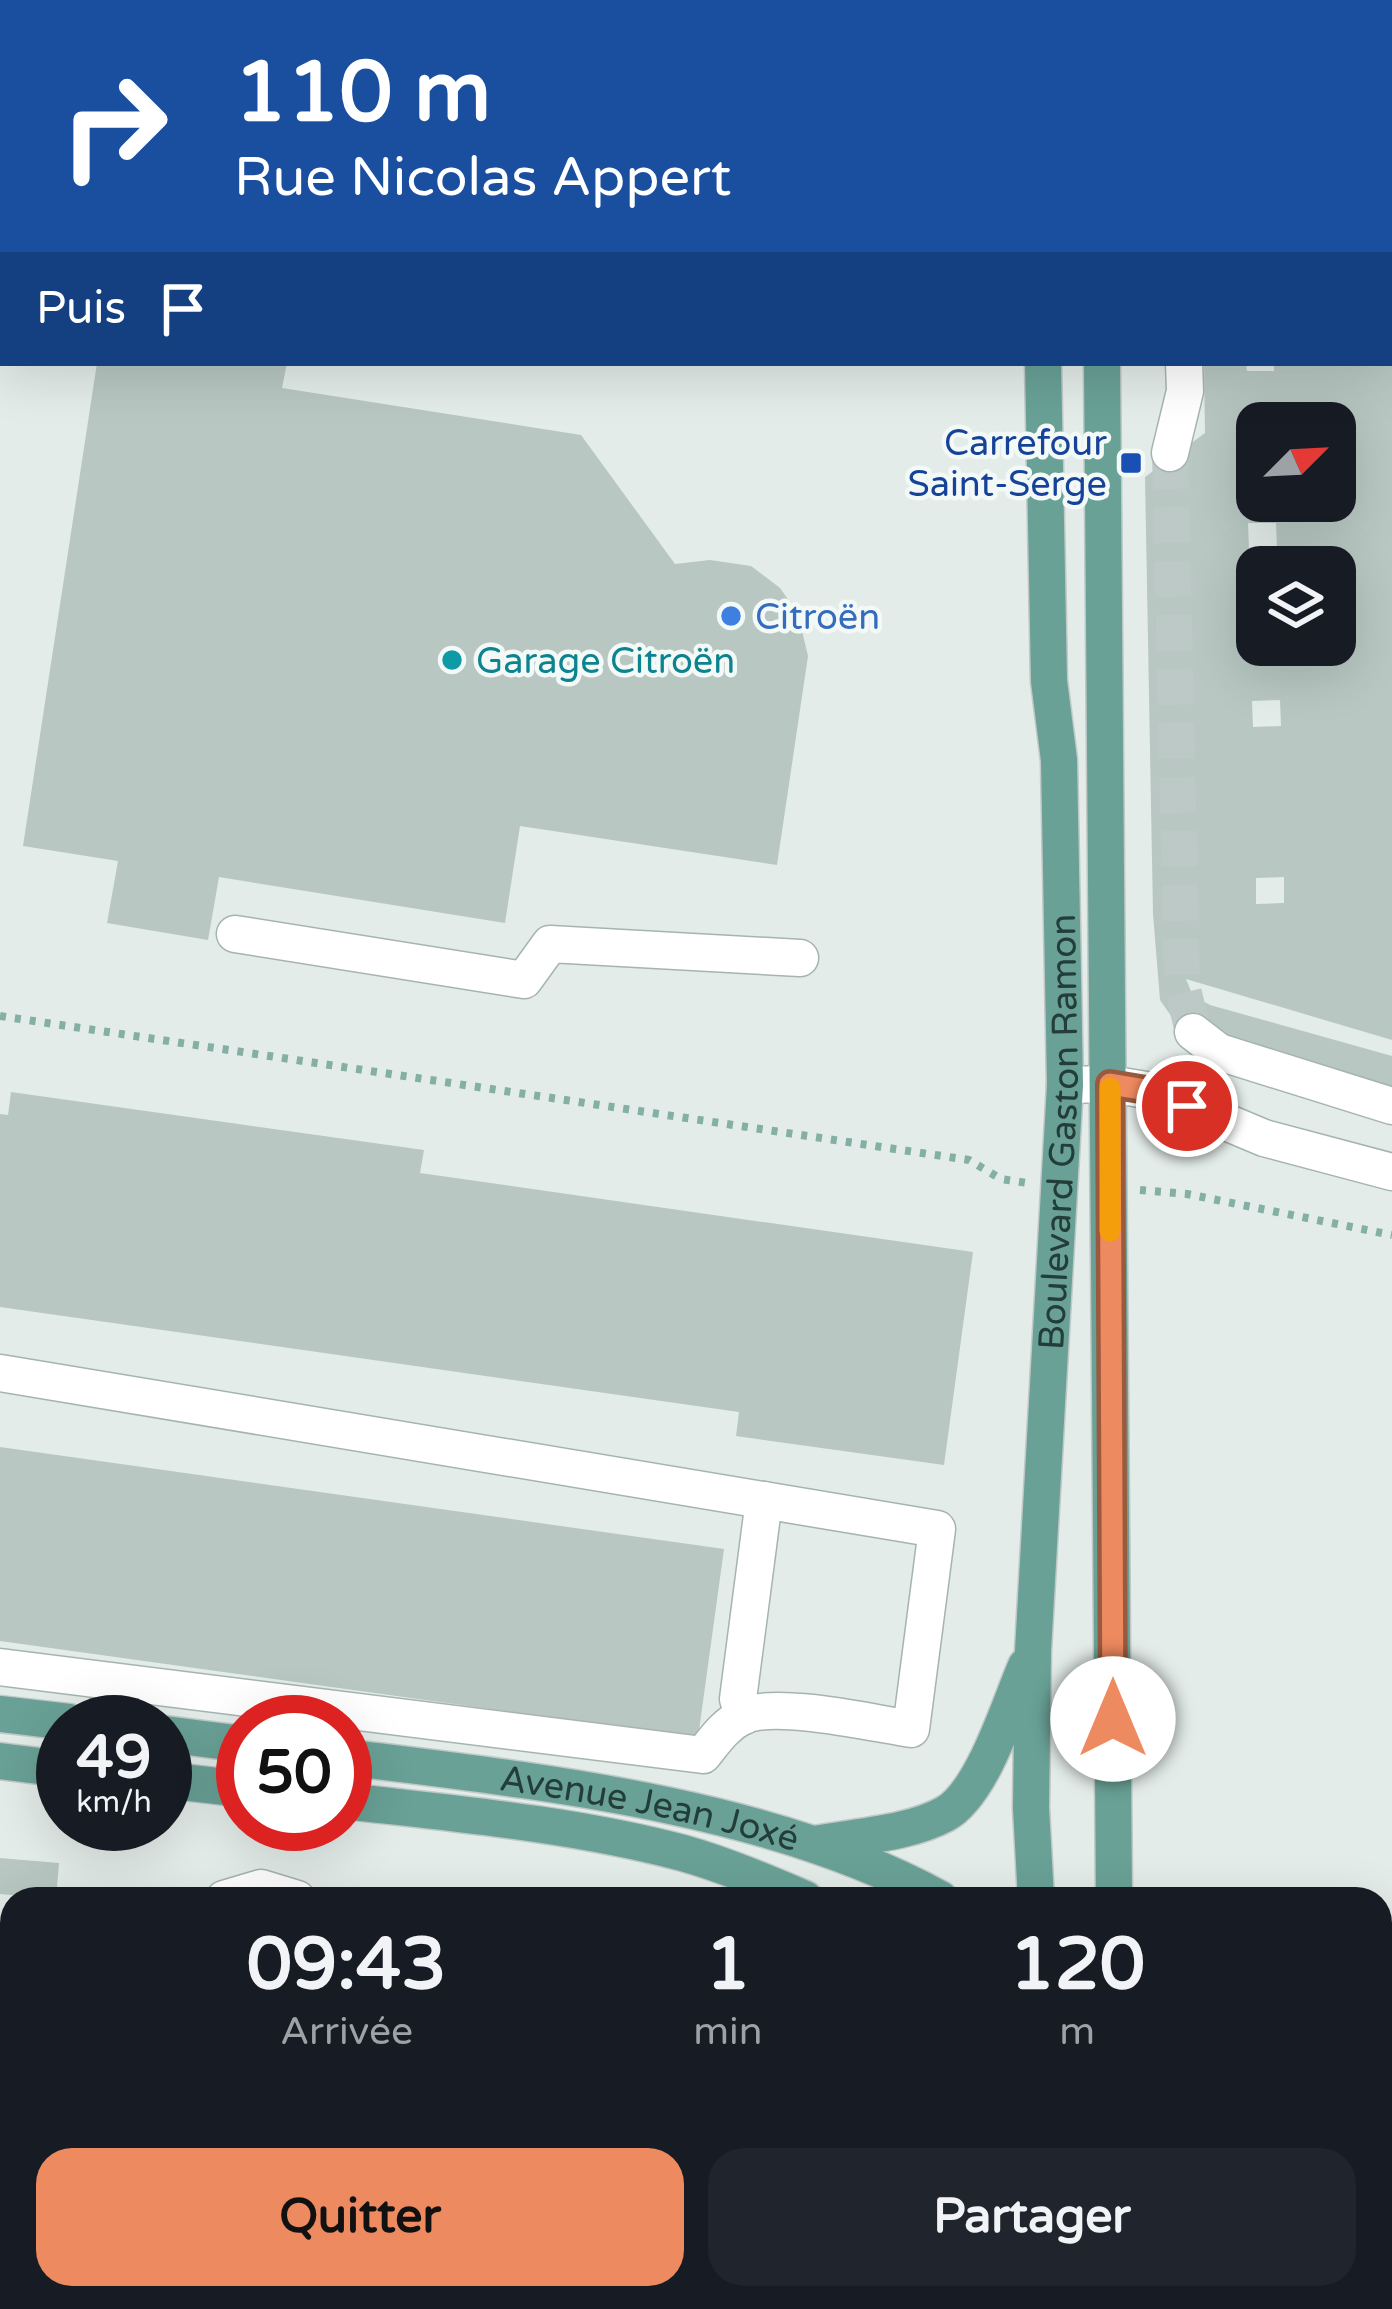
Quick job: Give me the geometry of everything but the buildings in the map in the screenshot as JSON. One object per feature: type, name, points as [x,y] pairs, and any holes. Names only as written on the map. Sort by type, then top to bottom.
[{"type":"main road","name":"Boulevard Gaston Ramon","points":[[1035,1887],[1033,1651],[1065,1085],[1059,760],[1049,681],[1043,366]]},
{"type":"main road","name":"Boulevard Gaston Ramon","points":[[1102,366],[1114,1887]]},
{"type":"main road","points":[[815,1844],[918,1825],[949,1812],[975,1781],[1033,1651]]},
{"type":"main road","points":[[0,1714],[36,1718]]},
{"type":"main road","name":"Avenue Jean Joxé","points":[[372,1761],[569,1788],[690,1813],[815,1844],[913,1887]]},
{"type":"main road","points":[[0,1762],[36,1766]]},
{"type":"main road","name":"Avenue Jean Joxé","points":[[372,1804],[617,1837],[737,1870],[777,1887]]},
{"type":"street","points":[[1170,453],[1185,391],[1184,366]]},
{"type":"street","points":[[236,934],[524,980],[550,944],[800,958]]},
{"type":"street","points":[[1193,1032],[1219,1052],[1392,1106]]},
{"type":"street","points":[[1065,1085],[1110,1084],[1152,1091],[1264,1138],[1392,1172]]},
{"type":"street","points":[[0,1373],[937,1529],[911,1729],[780,1710],[744,1716],[723,1730],[703,1755],[0,1667]]},
{"type":"street","points":[[744,1716],[738,1699],[764,1500]]},
{"type":"path","points":[[0,1016],[969,1160],[1001,1179],[1041,1185]]},
{"type":"path","points":[[1125,1190],[1186,1194],[1392,1235]]},
{"type":"tunnel","points":[[1170,453],[1182,985],[1193,1032]]},
{"type":"slow traffic","points":[[1110,1088],[1110,1231]]},
{"type":"place","name":"Carrefour Saint-Serge","points":[[1131,463]]},
{"type":"place","name":"Citroën","points":[[731,616]]},
{"type":"place","name":"Garage Citroën","points":[[452,660]]},
{"type":"route","points":[[1113,1719],[1110,1084],[1152,1091],[1187,1106]]}]
